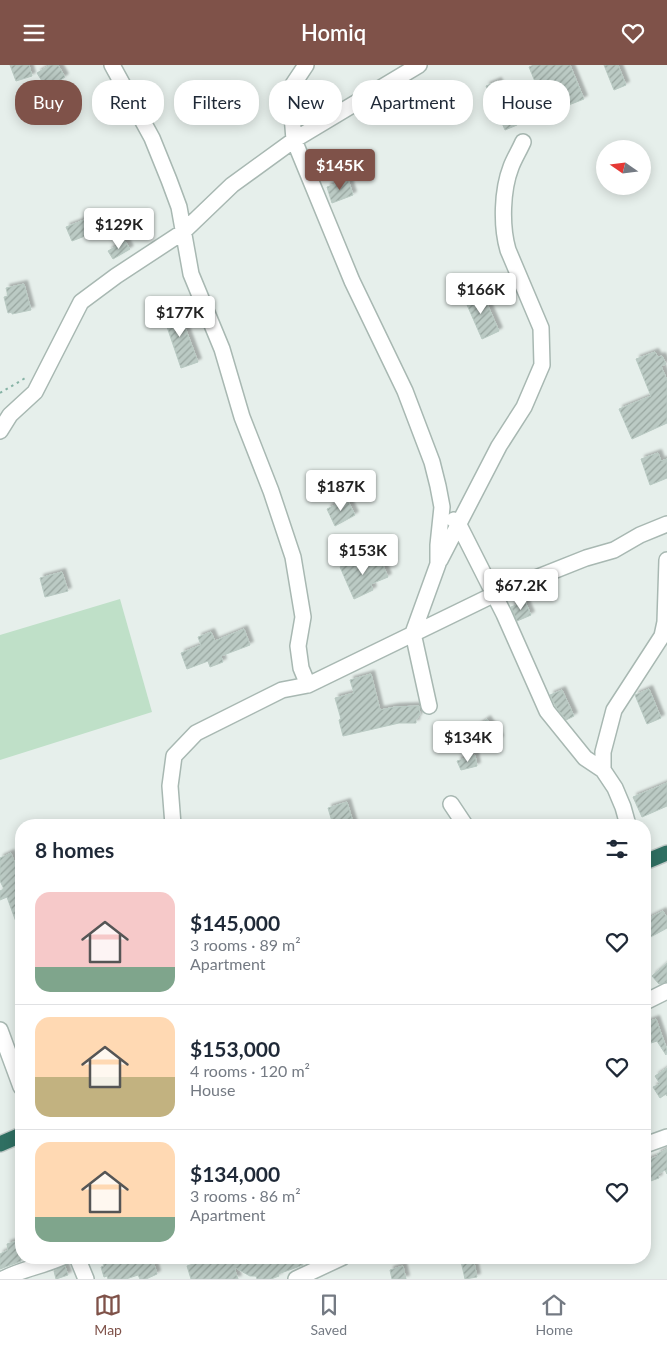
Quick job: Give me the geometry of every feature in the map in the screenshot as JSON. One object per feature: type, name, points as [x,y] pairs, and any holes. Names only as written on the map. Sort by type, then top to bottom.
[{"type":"highway","points":[[651,860],[667,853]]},
{"type":"highway","points":[[0,1144],[15,1138]]},
{"type":"street","points":[[112,65],[152,138],[179,207],[191,273],[222,349],[242,417],[271,491],[293,557],[303,617],[298,646],[301,668],[308,685]]},
{"type":"street","points":[[306,65],[290,89],[294,140],[352,281],[405,391],[432,462],[442,507],[438,564]]},
{"type":"street","points":[[0,431],[10,415],[35,392],[81,302],[116,276],[183,232],[232,185],[294,140],[419,65]]},
{"type":"street","points":[[429,706],[413,633],[438,564],[499,446],[524,407],[542,365],[541,328],[504,237],[503,218],[506,187],[510,169],[523,142]]},
{"type":"street","points":[[442,507],[458,523],[504,614],[547,711],[585,758],[603,770],[615,788],[626,819]]},
{"type":"street","points":[[173,819],[170,786],[174,756],[196,733],[282,690],[308,685],[493,595],[586,558],[614,550],[640,535],[667,524]]},
{"type":"street","points":[[603,770],[603,752],[614,710],[665,642],[667,560]]},
{"type":"street","points":[[451,804],[460,819]]},
{"type":"street","points":[[651,999],[667,991]]},
{"type":"street","points":[[0,1029],[15,1070]]},
{"type":"street","points":[[651,1143],[667,1137]]},
{"type":"street","points":[[3,1279],[14,1273],[48,1264]]},
{"type":"street","points":[[80,1264],[86,1279]]},
{"type":"street","points":[[296,1279],[328,1264]]},
{"type":"path","points":[[0,393],[48,364]]},
{"type":"green space","points":[[120,599],[152,712],[0,760],[0,635]]},
{"type":"building","points":[[10,65],[29,65],[32,76],[16,80]]},
{"type":"building","points":[[50,65],[58,65],[65,77],[60,80],[41,80],[37,73]]},
{"type":"building","points":[[534,65],[570,65],[584,99],[570,104],[570,80],[534,80],[529,67]]},
{"type":"building","points":[[604,65],[618,65],[626,85],[614,90]]},
{"type":"building","points":[[503,125],[517,125],[505,130]]},
{"type":"building","points":[[348,179],[353,195],[332,203],[327,187]]},
{"type":"building","points":[[84,220],[90,234],[72,241],[66,227]]},
{"type":"building","points":[[125,241],[130,249],[113,259],[108,251]]},
{"type":"building","points":[[24,284],[31,310],[12,314],[12,312],[8,313],[4,297],[8,296],[6,288]]},
{"type":"building","points":[[481,290],[499,331],[482,339],[464,298]]},
{"type":"building","points":[[176,303],[198,362],[181,368],[164,318],[171,316],[168,305]]},
{"type":"building","points":[[655,352],[658,357],[662,356],[666,364],[661,366],[667,380],[667,423],[632,439],[619,409],[651,396],[636,359]]},
{"type":"building","points":[[658,453],[661,461],[667,459],[667,478],[650,485],[641,459]]},
{"type":"building","points":[[347,499],[355,515],[335,526],[327,509]]},
{"type":"building","points":[[360,558],[363,566],[380,558],[388,577],[371,584],[373,590],[354,599],[340,567]]},
{"type":"building","points":[[62,572],[68,591],[45,597],[40,578]]},
{"type":"building","points":[[525,601],[531,615],[517,621],[511,607]]},
{"type":"building","points":[[244,629],[250,645],[221,656],[223,662],[210,667],[208,661],[187,669],[181,653],[201,645],[198,637],[211,632],[215,641]]},
{"type":"building","points":[[371,674],[380,710],[419,706],[420,715],[416,718],[416,723],[399,723],[343,736],[339,720],[341,719],[335,698],[354,693],[350,680]]},
{"type":"building","points":[[649,689],[661,718],[647,724],[635,695]]},
{"type":"building","points":[[562,690],[574,716],[566,720],[550,695]]},
{"type":"building","points":[[487,719],[500,739],[489,747],[476,727]]},
{"type":"building","points":[[475,755],[477,766],[461,770],[457,761]]},
{"type":"building","points":[[667,783],[667,806],[642,817],[633,797]]},
{"type":"building","points":[[347,802],[352,819],[331,819],[328,808]]},
{"type":"building","points":[[11,853],[15,864],[15,919],[7,897],[0,900],[0,891],[4,889],[0,881],[0,858]]},
{"type":"building","points":[[663,911],[667,918],[667,928],[651,937],[651,917]]},
{"type":"building","points":[[667,963],[667,982],[659,984],[652,976]]},
{"type":"building","points":[[656,1019],[667,1050],[666,1055],[657,1041],[651,1043],[651,1021]]},
{"type":"building","points":[[667,1068],[667,1096],[666,1094],[660,1098],[653,1087],[660,1084],[655,1076]]},
{"type":"building","points":[[667,1149],[667,1174],[665,1170],[658,1174],[659,1178],[651,1181],[651,1159],[658,1156],[657,1154]]},
{"type":"building","points":[[15,1242],[15,1263],[0,1269],[0,1254],[8,1250],[7,1244]]},
{"type":"building","points":[[103,1264],[154,1264],[157,1274],[146,1279],[140,1279],[138,1275],[126,1279],[108,1279],[107,1276],[104,1277],[101,1267],[104,1266]]},
{"type":"building","points":[[194,1264],[303,1265],[278,1274],[279,1276],[271,1279],[257,1279],[256,1276],[250,1276],[234,1267],[238,1279],[191,1279],[187,1266]]},
{"type":"building","points":[[462,1264],[474,1264],[477,1277],[465,1279]]},
{"type":"building","points":[[65,1266],[68,1275],[56,1279],[54,1271]]},
{"type":"building","points":[[403,1266],[406,1279],[392,1279],[390,1270]]}]
